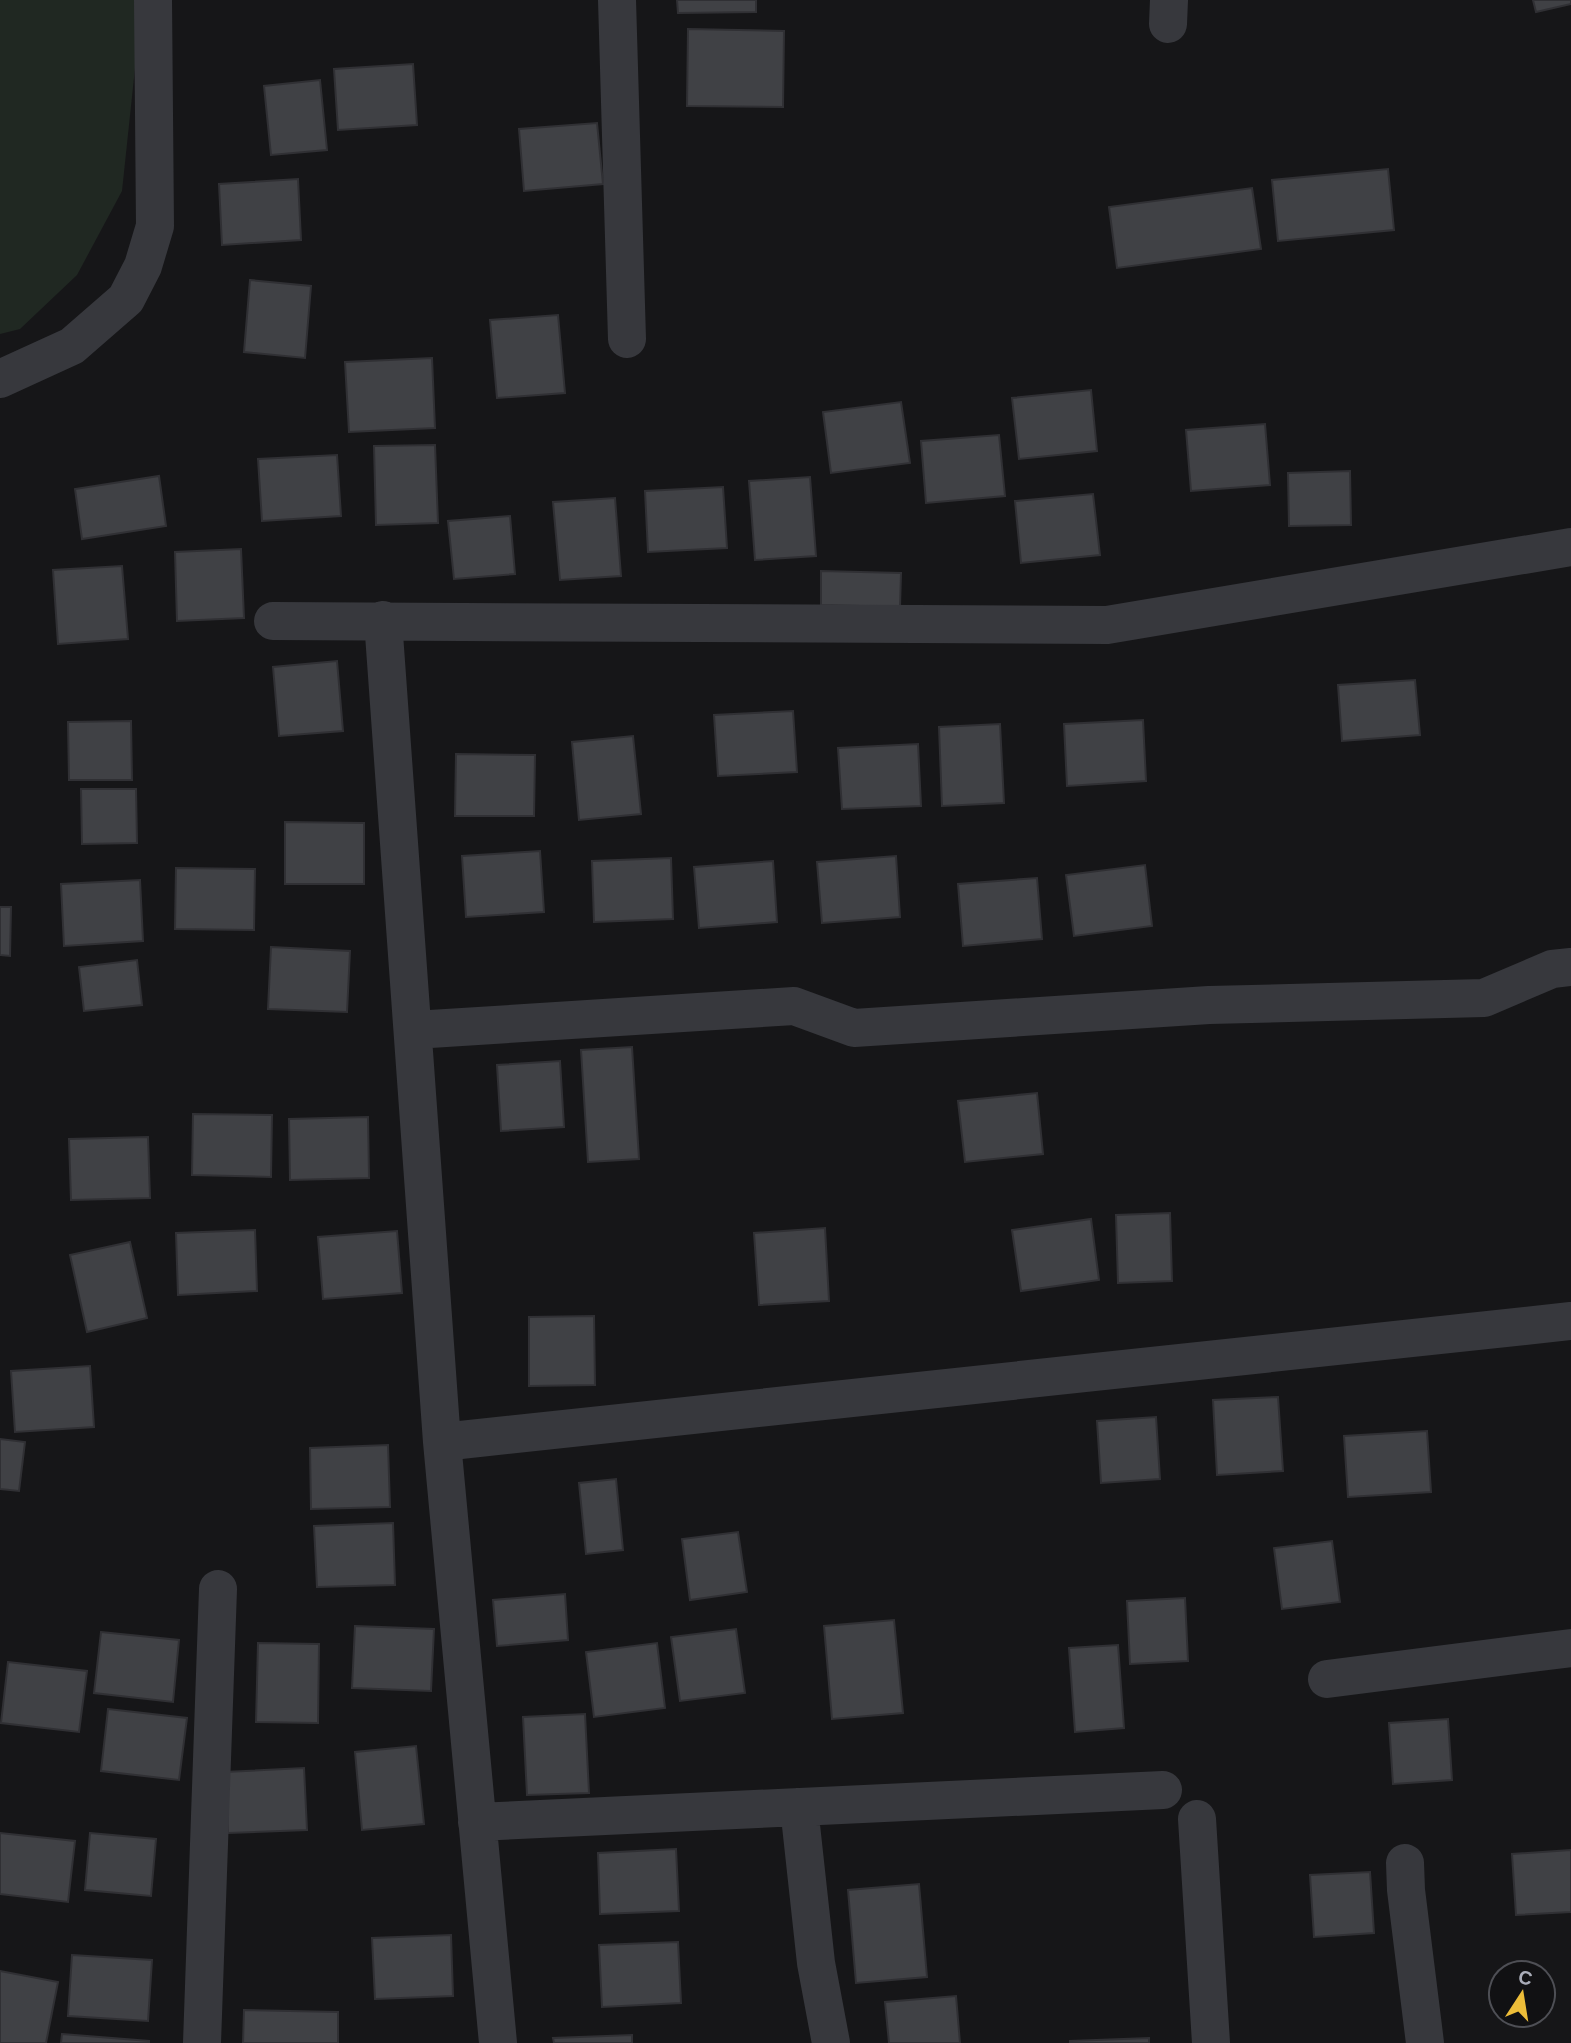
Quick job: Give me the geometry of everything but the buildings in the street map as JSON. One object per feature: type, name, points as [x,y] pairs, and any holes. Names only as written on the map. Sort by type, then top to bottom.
[{"type":"street","points":[[0,379],[72,346],[126,299],[142,266],[155,226],[153,0]]},
{"type":"street","points":[[617,0],[627,339]]},
{"type":"street","points":[[273,621],[1107,625],[1571,547]]},
{"type":"street","points":[[383,620],[442,1442],[498,2043]]},
{"type":"street","points":[[414,1030],[794,1006],[854,1027],[1209,1005],[1484,998],[1552,969],[1571,967]]},
{"type":"street","points":[[442,1442],[1571,1321]]},
{"type":"street","points":[[202,2043],[218,1590]]},
{"type":"street","points":[[1327,1679],[1571,1648]]},
{"type":"street","points":[[477,1822],[1163,1790]]},
{"type":"street","points":[[799,1807],[816,1963],[831,2043]]},
{"type":"street","points":[[1197,1819],[1211,2043]]},
{"type":"street","points":[[1405,1863],[1406,1890],[1426,2043]]},
{"type":"shaded area","points":[[0,0],[138,0],[138,40],[122,191],[77,275],[20,329],[0,334]]}]
